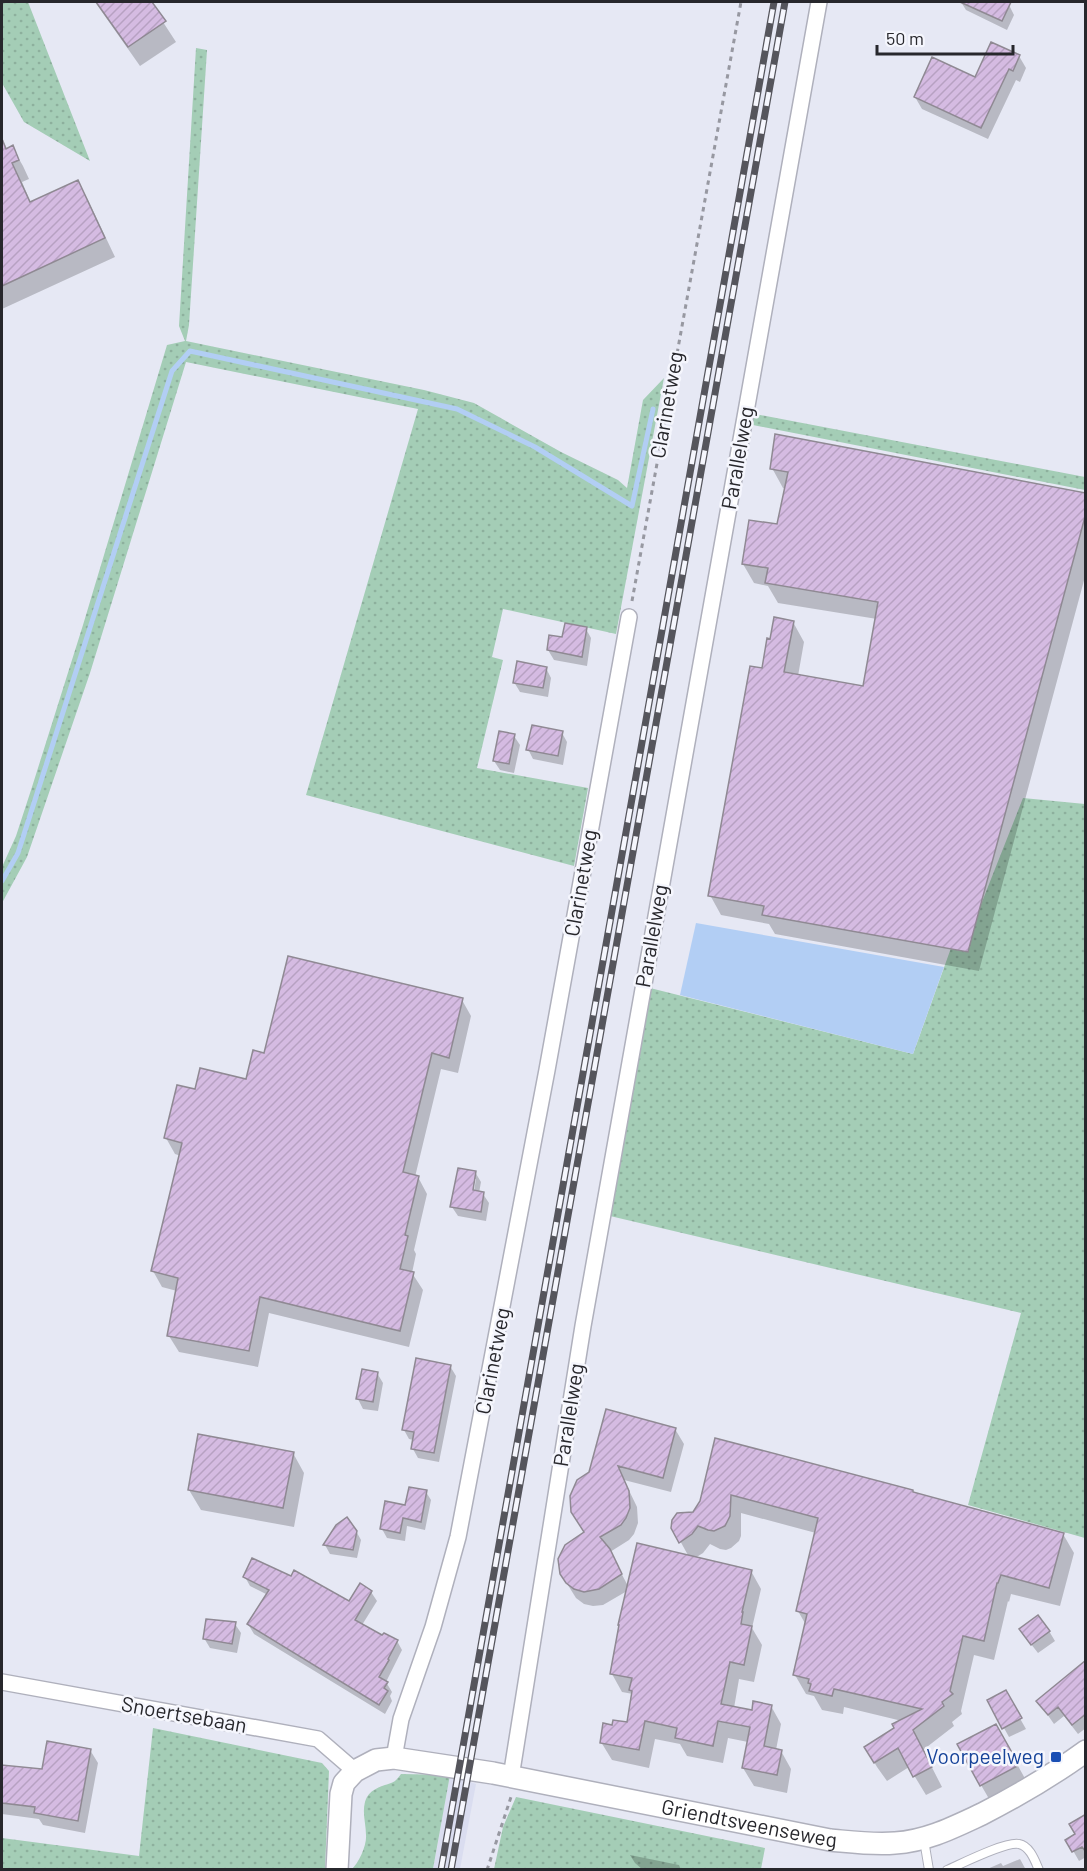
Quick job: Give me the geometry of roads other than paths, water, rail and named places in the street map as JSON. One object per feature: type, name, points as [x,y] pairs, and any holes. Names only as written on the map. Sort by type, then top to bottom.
[{"type":"street","name":"Parallelweg","points":[[511,1777],[583,1326],[819,2]]},
{"type":"street","name":"Clarinetweg","points":[[394,1758],[401,1719],[433,1627],[458,1537],[547,1070],[628,617]]},
{"type":"street","name":"Snoertsebaan","points":[[2,1682],[318,1739],[355,1771]]},
{"type":"street","name":"Griendtsveenseweg","points":[[355,1771],[376,1760],[394,1758],[511,1777],[830,1840],[871,1844],[923,1839],[946,1832],[1019,1796],[1086,1751]]},
{"type":"street","points":[[337,1869],[340,1794],[344,1783],[355,1771]]},
{"type":"lane","points":[[923,1839],[929,1869]]},
{"type":"lane","points":[[947,1869],[1007,1845],[1020,1844],[1028,1850],[1039,1869]]},
{"type":"water","points":[[696,923],[944,967],[913,1054],[680,995]]},
{"type":"waterway","points":[[2,881],[18,853],[172,371],[190,351],[457,409],[535,447],[632,506],[653,409]]},
{"type":"railway","points":[[441,1870],[774,2]]},
{"type":"railway","points":[[451,1870],[785,2]]},
{"type":"place","name":"Voorpeelweg","points":[[1056,1757]]}]
